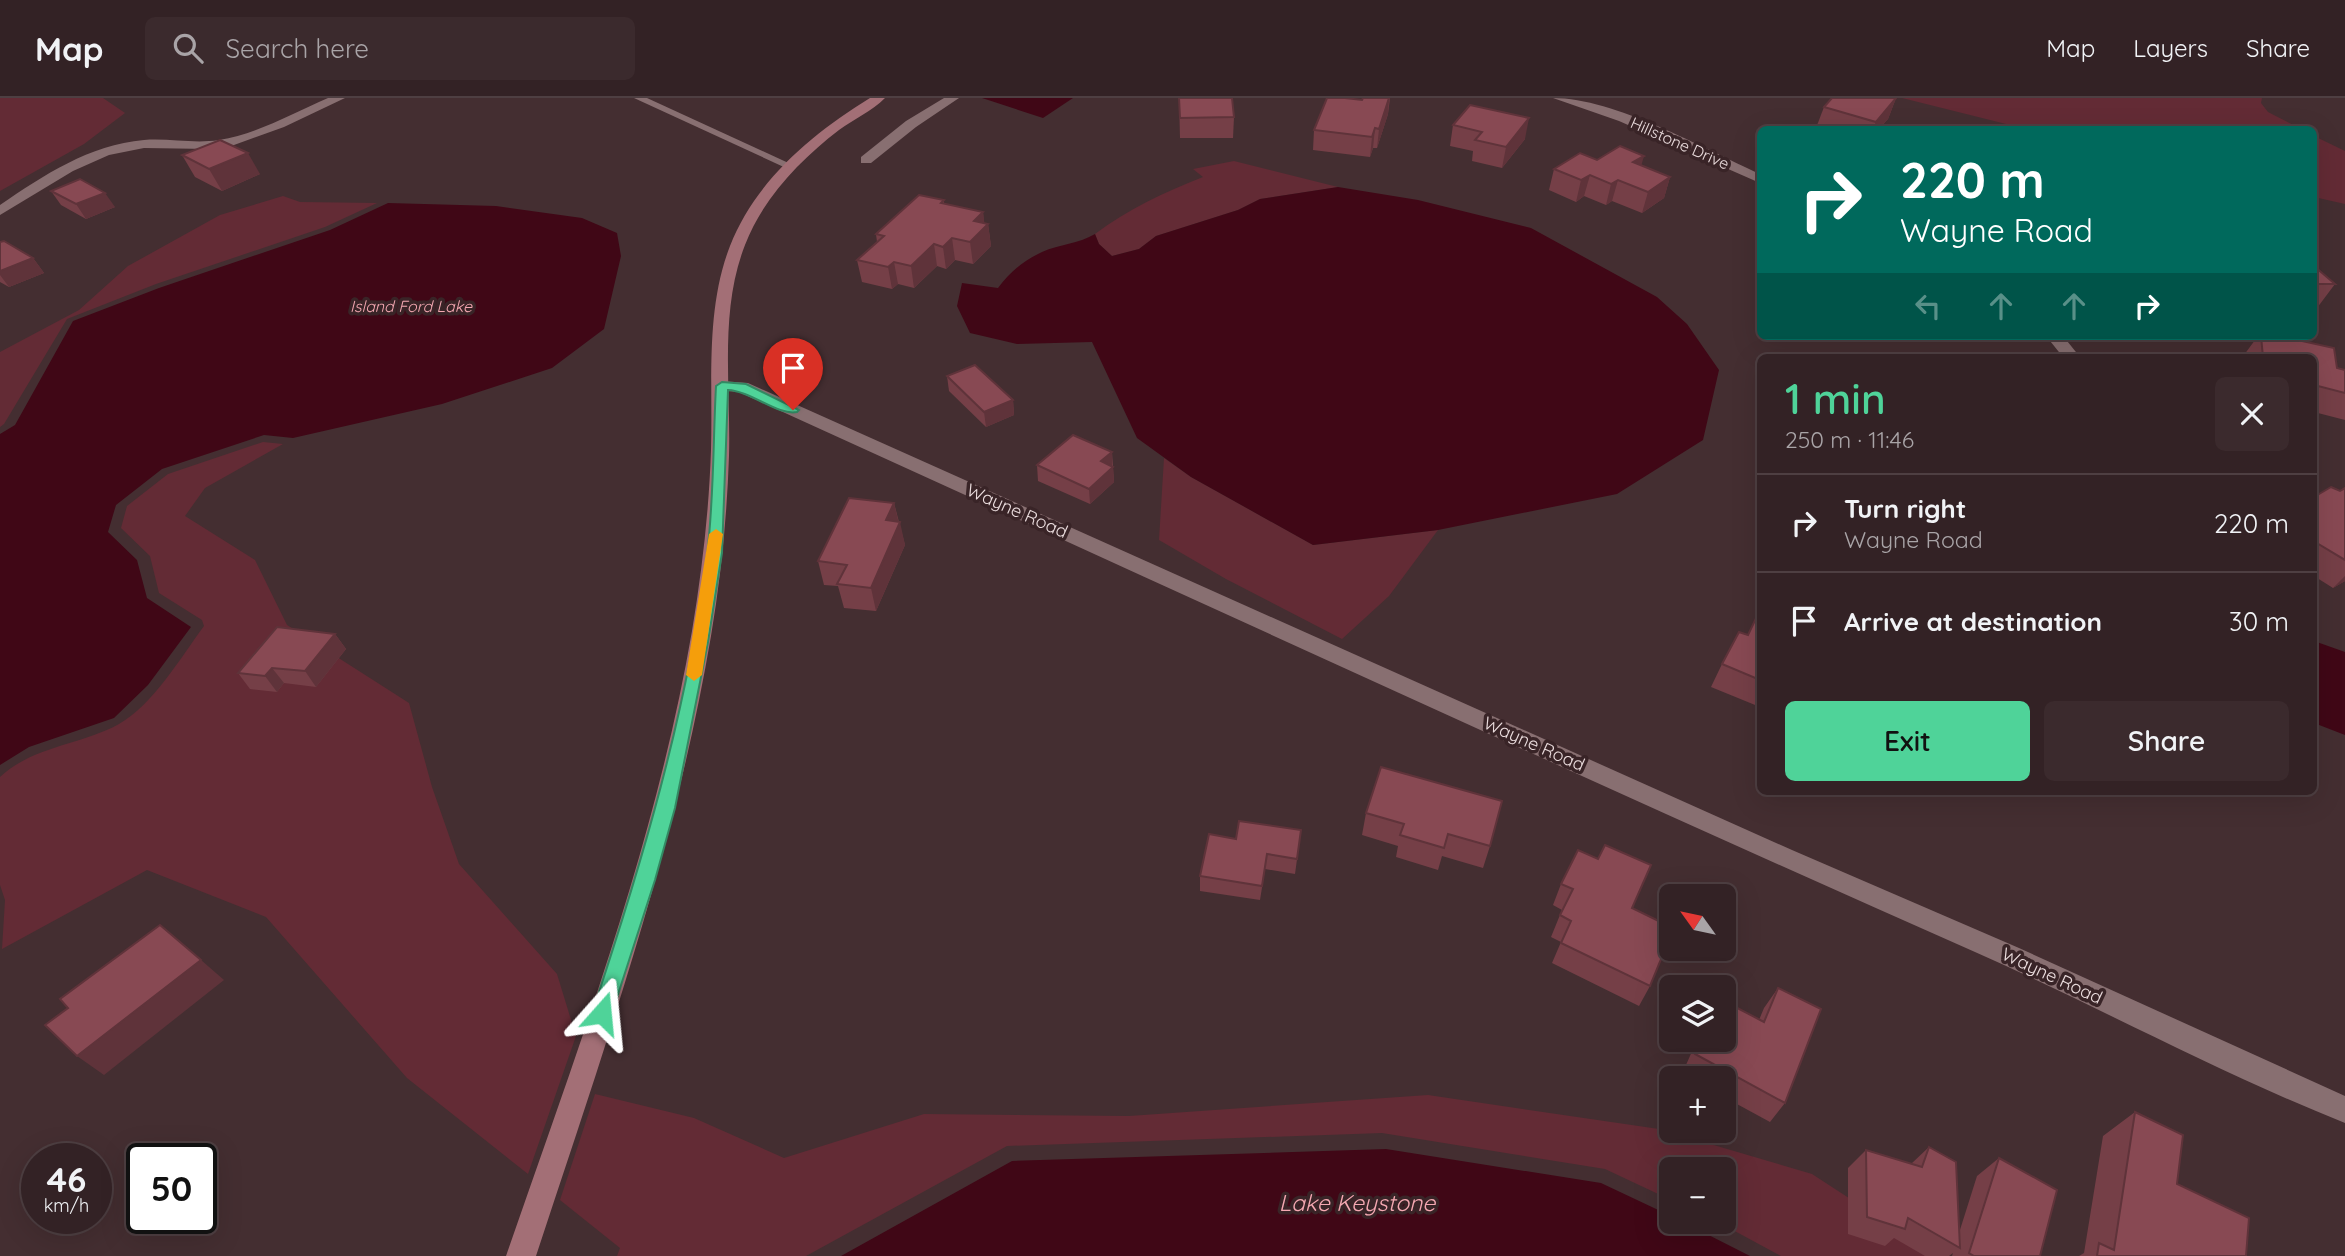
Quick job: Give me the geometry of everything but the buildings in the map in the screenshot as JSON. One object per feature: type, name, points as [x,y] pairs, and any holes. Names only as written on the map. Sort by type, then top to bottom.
[{"type":"main road","points":[[521,1256],[646,880],[680,745],[715,553],[723,324],[730,268],[748,223],[790,166],[830,130],[879,98]]},
{"type":"street","points":[[0,211],[67,167],[101,152],[133,145],[205,146],[237,140],[339,98]]},
{"type":"street","points":[[866,160],[911,124],[953,98]]},
{"type":"street","name":"Hillstone Drive","points":[[1559,98],[1624,118],[1757,178]]},
{"type":"street","points":[[2057,340],[2069,354]]},
{"type":"street","name":"Wayne Road","points":[[722,386],[742,387],[767,398],[1784,857],[2010,956],[2345,1110]]},
{"type":"lane","points":[[639,98],[790,166]]},
{"type":"shaded area","points":[[0,98],[103,98],[125,113],[84,144],[0,191]]},
{"type":"shaded area","points":[[1902,98],[2262,98],[2261,103],[2268,112],[2295,126],[2014,126]]},
{"type":"shaded area","points":[[2317,137],[2345,151],[2345,204],[2317,198]]},
{"type":"shaded area","points":[[1234,161],[1338,187],[1260,199],[1238,210],[1156,236],[1139,249],[1112,256],[1099,244],[1095,234],[1120,217],[1203,177],[1193,169]]},
{"type":"shaded area","points":[[283,196],[300,202],[377,203],[325,227],[156,284],[67,319],[0,427],[0,352],[79,310],[128,266],[220,215]]},
{"type":"shaded area","points":[[263,442],[283,444],[205,488],[185,516],[255,560],[287,625],[409,703],[432,787],[459,864],[557,974],[576,1036],[528,1174],[407,1078],[266,917],[147,870],[2,949],[5,900],[0,885],[0,777],[42,752],[104,731],[131,716],[166,680],[204,626],[202,620],[159,593],[150,556],[121,528],[127,506],[168,474]]},
{"type":"shaded area","points":[[1164,458],[1191,477],[1313,545],[1438,530],[1389,596],[1342,639],[1226,579],[1159,540]]},
{"type":"shaded area","points":[[595,1094],[694,1118],[784,1158],[924,1114],[1129,1116],[1428,1095],[1659,1129],[1659,1143],[1707,1143],[1812,1174],[1938,1256],[1781,1256],[1736,1232],[1736,1157],[1659,1157],[1659,1194],[1605,1169],[1382,1133],[1007,1146],[806,1256],[617,1256],[620,1248],[560,1200]]},
{"type":"water","points":[[982,98],[1073,98],[1043,118]]},
{"type":"water","points":[[1338,187],[1418,200],[1531,228],[1657,297],[1687,324],[1719,370],[1703,440],[1617,494],[1438,530],[1313,545],[1191,477],[1137,438],[1092,342],[1017,344],[970,333],[957,306],[962,283],[998,288],[1017,267],[1035,255],[1095,234],[1099,244],[1112,256],[1139,249],[1156,236],[1238,210],[1260,199]]},
{"type":"water","name":"Island Ford Lake","points":[[388,203],[496,206],[582,218],[617,233],[621,256],[604,329],[552,368],[442,404],[293,438],[264,435],[162,469],[116,505],[108,532],[137,560],[147,598],[191,627],[148,685],[114,718],[29,747],[0,765],[0,434],[15,425],[73,321],[159,288],[330,230]]},
{"type":"water","points":[[2317,642],[2345,652],[2345,735],[2317,724]]},
{"type":"water","name":"Lake Keystone","points":[[1386,1149],[1601,1183],[1659,1210],[1659,1234],[1707,1234],[1750,1256],[841,1256],[1012,1161]]},
{"type":"slow traffic","points":[[694,675],[716,534]]},
{"type":"route","points":[[602,1013],[646,880],[666,808],[700,642],[715,553],[722,386],[742,387],[793,410]]}]
